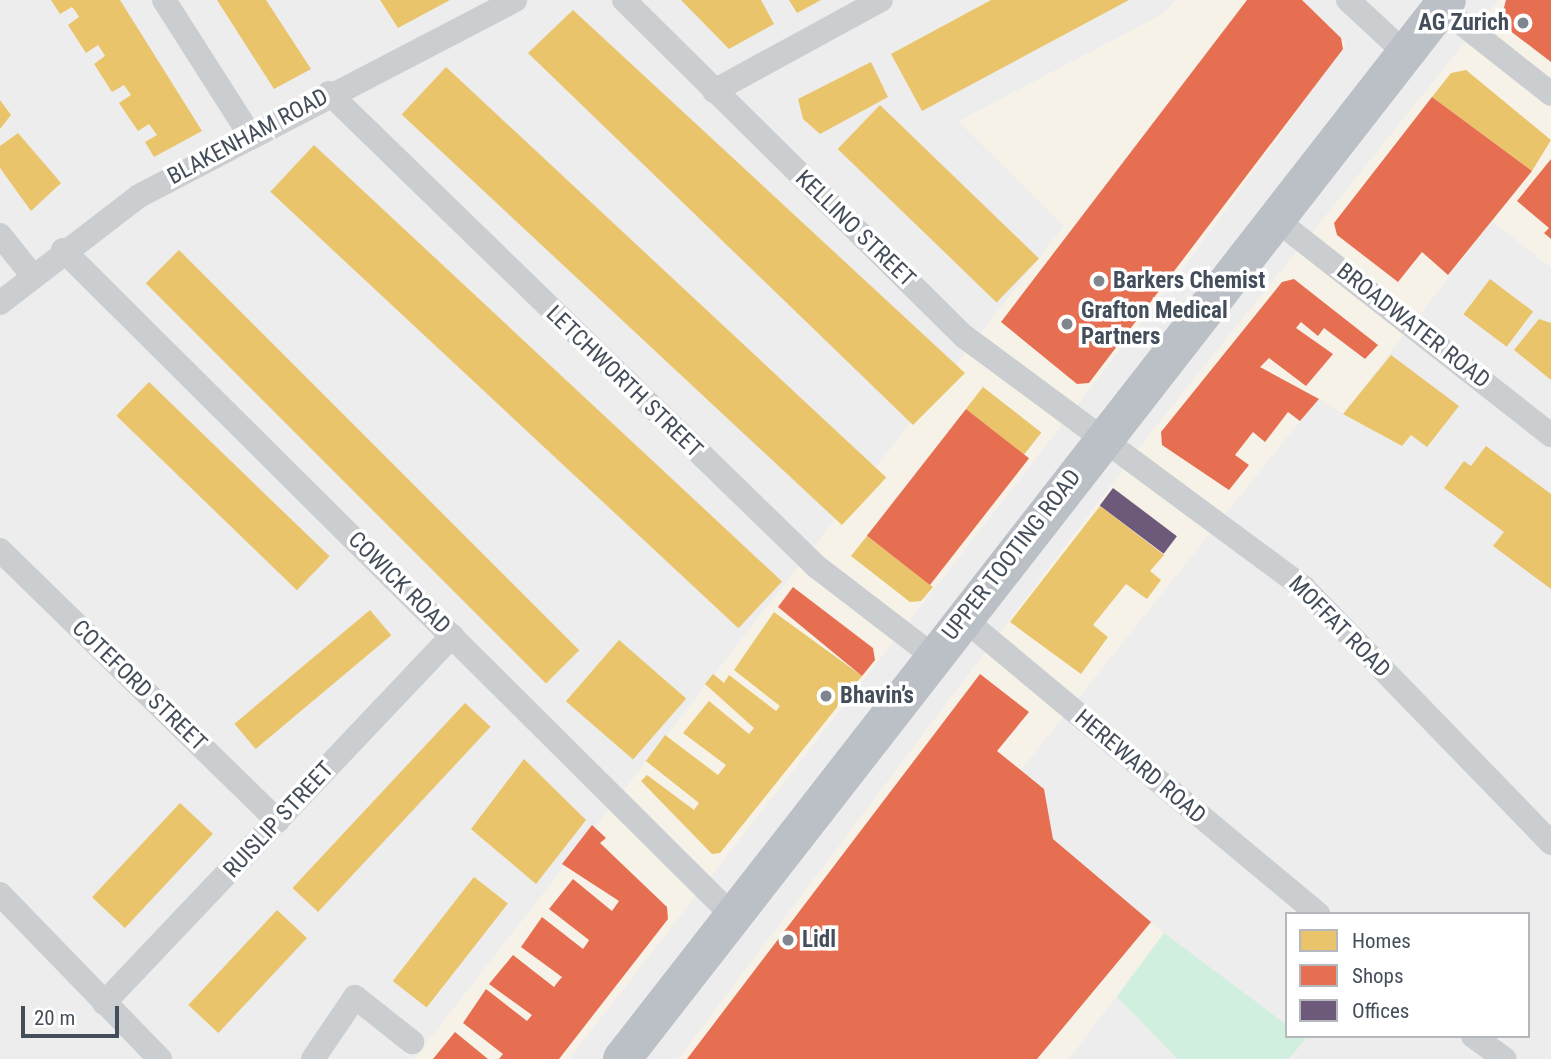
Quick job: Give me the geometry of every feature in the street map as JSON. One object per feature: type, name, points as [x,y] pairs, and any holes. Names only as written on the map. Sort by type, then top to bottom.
[{"type":"highway","name":"UPPER TOOTING ROAD","points":[[622,1059],[1101,440],[1444,3]]},
{"type":"street","points":[[164,0],[250,135]]},
{"type":"street","name":"BLAKENHAM ROAD","points":[[0,303],[63,250],[139,196],[329,93],[515,0]]},
{"type":"street","name":"KELLINO STREET","points":[[624,0],[965,337],[1101,440]]},
{"type":"street","points":[[714,91],[881,0]]},
{"type":"street","points":[[1348,0],[1404,52]]},
{"type":"street","points":[[1444,3],[1551,94]]},
{"type":"street","name":"LETCHWORTH STREET","points":[[329,93],[817,567],[933,656]]},
{"type":"street","name":"BROADWATER ROAD","points":[[1274,218],[1551,435]]},
{"type":"street","points":[[0,235],[32,275]]},
{"type":"street","name":"COWICK ROAD","points":[[63,250],[733,916]]},
{"type":"street","name":"MOFFAT ROAD","points":[[1101,440],[1304,588],[1551,843]]},
{"type":"street","name":"COTEFORD STREET","points":[[0,550],[278,821]]},
{"type":"street","name":"HEREWARD ROAD","points":[[964,619],[1316,912]]},
{"type":"street","name":"RUISLIP STREET","points":[[104,1003],[452,636]]},
{"type":"street","points":[[0,894],[160,1059]]},
{"type":"street","points":[[313,1059],[355,997],[412,1042]]},
{"type":"street","points":[[1477,1038],[1505,1059]]},
{"type":"shaded area","points":[[1177,0],[1302,0],[1346,44],[1179,274],[569,1059],[414,1059],[1064,226],[958,121],[1161,15]]},
{"type":"shaded area","points":[[1499,0],[1551,0],[1551,268],[1492,221],[1343,414],[1319,399],[1300,421],[1021,770],[1044,789],[1053,839],[1164,933],[1069,1059],[678,1059],[1149,435]]},
{"type":"green space","points":[[1164,933],[1285,1024],[1285,1038],[1306,1039],[1288,1059],[1178,1059],[1117,997]]},
{"type":"building: Homes","points":[[51,0],[120,0],[202,131],[154,157],[145,142],[157,135],[149,124],[138,131],[119,103],[131,95],[124,85],[112,92],[94,64],[105,56],[102,51],[98,45],[86,53],[68,25],[79,17],[76,12],[72,7],[60,14]]},
{"type":"building: Homes","points":[[217,0],[266,0],[311,69],[274,89]]},
{"type":"building: Homes","points":[[380,0],[450,0],[398,28]]},
{"type":"building: Homes","points":[[681,0],[761,0],[774,24],[729,49]]},
{"type":"building: Homes","points":[[789,0],[821,0],[797,13]]},
{"type":"building: Homes","points":[[991,0],[1129,0],[922,111],[891,54]]},
{"type":"building: Homes","points":[[573,10],[965,373],[913,425],[528,53]]},
{"type":"building: Homes","points":[[871,62],[888,97],[820,134],[803,119],[798,99]]},
{"type":"building: Homes","points":[[446,67],[886,478],[842,525],[402,115]]},
{"type":"building: Homes","points":[[1466,70],[1551,140],[1532,171],[1432,97],[1451,73]]},
{"type":"building: Homes","points":[[0,100],[11,115],[0,129]]},
{"type":"building: Homes","points":[[880,105],[1039,259],[997,302],[838,149]]},
{"type":"building: Homes","points":[[18,133],[61,183],[31,211],[0,168],[0,146]]},
{"type":"building: Homes","points":[[314,145],[782,581],[738,628],[270,192]]},
{"type":"building: Homes","points":[[179,250],[579,650],[546,683],[146,283]]},
{"type":"building: Homes","points":[[1490,279],[1533,311],[1507,347],[1464,314]]},
{"type":"building: Homes","points":[[1539,319],[1551,323],[1551,380],[1514,350]]},
{"type":"building: Homes","points":[[1391,355],[1459,406],[1427,447],[1411,435],[1402,446],[1343,414]]},
{"type":"building: Homes","points":[[149,382],[330,556],[297,590],[116,416]]},
{"type":"building: Homes","points":[[983,387],[1041,433],[1024,455],[966,409]]},
{"type":"building: Homes","points":[[1486,446],[1551,494],[1551,589],[1493,546],[1504,532],[1444,488],[1464,461],[1471,466]]},
{"type":"building: Homes","points":[[1100,506],[1164,555],[1150,571],[1161,580],[1147,599],[1126,584],[1093,625],[1108,637],[1081,674],[1010,622]]},
{"type":"building: Homes","points":[[867,536],[933,587],[921,601],[910,602],[851,556]]},
{"type":"building: Homes","points":[[370,610],[391,635],[256,749],[234,724]]},
{"type":"building: Homes","points":[[774,612],[862,676],[720,853],[712,854],[641,781],[647,775],[694,810],[699,803],[646,761],[665,735],[718,775],[726,765],[683,733],[709,701],[749,734],[754,728],[705,684],[713,674],[724,683],[729,675],[776,711],[780,706],[734,670]]},
{"type":"building: Homes","points":[[619,640],[686,698],[633,760],[566,701]]},
{"type":"building: Homes","points":[[465,703],[491,727],[318,912],[292,888]]},
{"type":"building: Homes","points":[[524,759],[586,820],[536,884],[471,829]]},
{"type":"building: Homes","points":[[180,803],[213,834],[125,928],[92,897]]},
{"type":"building: Homes","points":[[474,877],[508,903],[427,1007],[393,981]]},
{"type":"building: Homes","points":[[277,910],[307,938],[218,1033],[188,1005]]},
{"type":"building: Shops","points":[[1247,0],[1302,0],[1341,38],[1343,49],[1089,383],[1077,384],[1001,322]]},
{"type":"building: Shops","points":[[1506,0],[1551,0],[1551,62],[1500,23]]},
{"type":"building: Shops","points":[[1432,97],[1532,171],[1448,275],[1422,252],[1398,282],[1337,235],[1334,223]]},
{"type":"building: Shops","points":[[1551,159],[1551,239],[1544,233],[1549,228],[1517,201]]},
{"type":"building: Shops","points":[[1294,279],[1378,345],[1365,359],[1324,328],[1318,336],[1301,322],[1296,328],[1333,354],[1306,386],[1269,358],[1260,367],[1319,399],[1300,421],[1288,412],[1265,442],[1253,432],[1235,455],[1249,465],[1229,490],[1162,445],[1161,432],[1282,282]]},
{"type":"building: Shops","points":[[966,409],[1029,458],[930,585],[867,536]]},
{"type":"building: Shops","points":[[793,587],[873,648],[875,660],[862,676],[778,607]]},
{"type":"building: Shops","points":[[980,674],[1029,712],[997,751],[1044,789],[1053,839],[1151,922],[1037,1059],[687,1059]]},
{"type":"building: Shops","points":[[592,825],[606,838],[600,843],[667,907],[668,919],[559,1059],[499,1059],[503,1054],[463,1023],[486,989],[527,1021],[532,1015],[489,984],[513,955],[554,987],[562,977],[521,947],[542,917],[583,949],[589,940],[549,909],[573,879],[612,911],[619,901],[562,864]]},
{"type":"building: Shops","points":[[455,1032],[488,1059],[433,1059]]},
{"type":"building: Offices","points":[[1113,488],[1177,536],[1164,554],[1100,506]]},
{"type":"place","name":"AG Zurich","points":[[1523,23]]},
{"type":"place","name":"Barkers Chemist","points":[[1099,281]]},
{"type":"place","name":"Grafton Medical Partners","points":[[1067,324]]},
{"type":"place","name":"Bhavin’s","points":[[826,696]]},
{"type":"place","name":"Lidl","points":[[788,940]]}]
